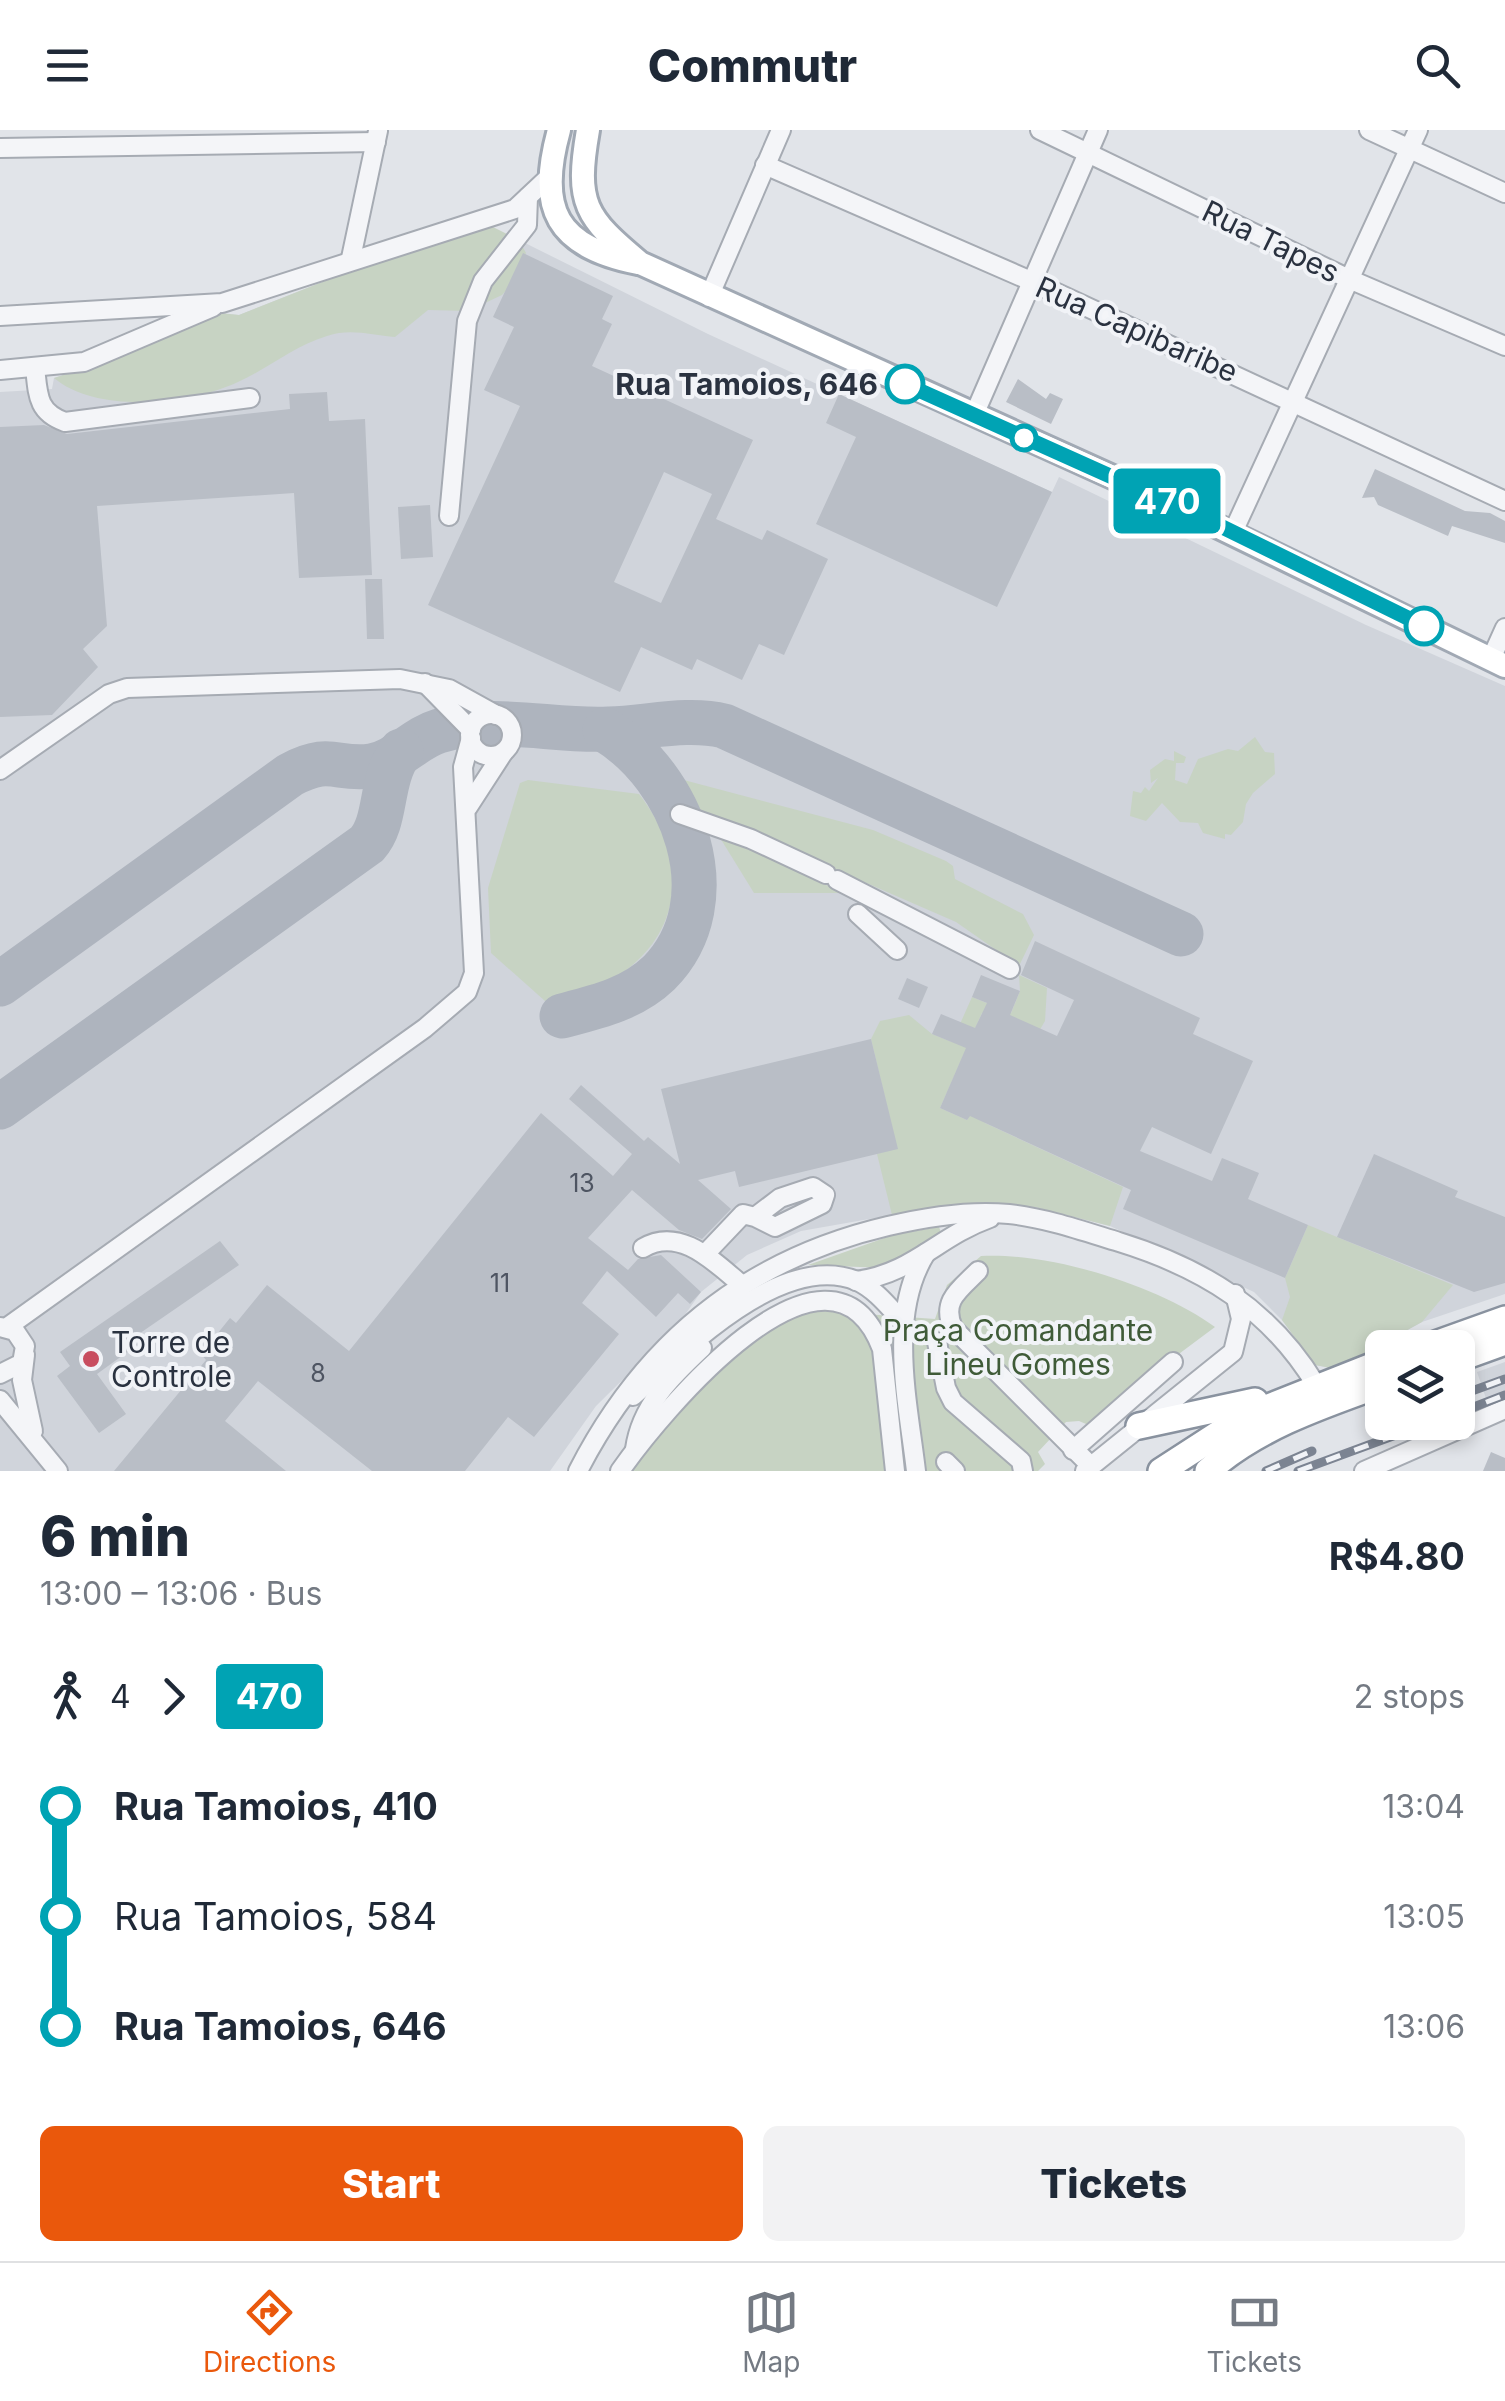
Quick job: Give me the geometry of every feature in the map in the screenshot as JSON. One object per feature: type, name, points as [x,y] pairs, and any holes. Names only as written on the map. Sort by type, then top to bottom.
[{"type":"highway","points":[[1475,1330],[1505,1320]]},
{"type":"highway","points":[[1475,1352],[1505,1342]]},
{"type":"highway","points":[[1139,1426],[1305,1389],[1365,1368]]},
{"type":"highway","points":[[1162,1471],[1196,1444],[1305,1389]]},
{"type":"highway","points":[[1208,1471],[1254,1438],[1365,1391]]},
{"type":"main road","points":[[559,130],[548,178],[559,221],[590,251],[640,263],[1233,532],[1498,662]]},
{"type":"main road","points":[[588,130],[584,187],[594,222],[640,263]]},
{"type":"main road","points":[[548,178],[568,177],[584,187]]},
{"type":"main road","points":[[559,221],[579,227],[594,222]]},
{"type":"street","points":[[708,297],[781,130]]},
{"type":"street","name":"Rua Tapes","points":[[1040,130],[1349,279],[1505,346]]},
{"type":"street","points":[[974,415],[1098,130]]},
{"type":"street","points":[[1370,130],[1505,192]]},
{"type":"street","points":[[1233,532],[1418,130]]},
{"type":"street","points":[[0,148],[377,136],[351,258]]},
{"type":"street","name":"Rua Capibaribe","points":[[765,165],[1031,281],[1505,501]]},
{"type":"street","points":[[449,516],[466,321],[483,281],[519,240],[524,206],[548,178]]},
{"type":"street","points":[[0,370],[84,362],[222,303],[351,258],[524,206],[559,221]]},
{"type":"street","points":[[0,316],[222,303]]},
{"type":"street","points":[[35,367],[42,408],[46,415],[65,422],[250,398]]},
{"type":"street","points":[[1498,662],[1505,628]]},
{"type":"street","points":[[0,770],[109,694],[127,688],[400,679],[460,694],[496,714],[512,732],[468,808]]},
{"type":"street","points":[[424,683],[486,756],[502,753]]},
{"type":"street","points":[[37,1441],[24,1399],[21,1338],[3,1328],[424,1028],[467,992],[475,955],[463,768],[479,718],[496,714]]},
{"type":"street","points":[[680,814],[739,834],[1010,968]]},
{"type":"street","points":[[879,934],[893,907]]},
{"type":"street","points":[[858,914],[897,950]]},
{"type":"street","points":[[599,1429],[700,1334],[732,1313],[786,1285],[818,1278],[856,1281],[890,1276],[974,1224],[1005,1213]]},
{"type":"street","points":[[578,1471],[599,1429],[638,1375],[740,1284],[859,1233],[920,1219],[1005,1213],[1153,1253],[1235,1294],[1282,1335],[1305,1389]]},
{"type":"street","points":[[706,1252],[743,1214],[755,1217]]},
{"type":"street","points":[[643,1248],[655,1241],[706,1252],[740,1284]]},
{"type":"street","points":[[916,1471],[903,1322],[914,1272],[926,1253]]},
{"type":"street","points":[[978,1271],[950,1299],[948,1316],[954,1328],[1088,1468],[1233,1352],[1241,1319],[1235,1294]]},
{"type":"street","points":[[856,1281],[878,1296],[903,1322]]},
{"type":"street","points":[[0,1374],[16,1369],[42,1299]]},
{"type":"street","points":[[620,1471],[635,1449],[718,1358],[786,1308],[815,1302],[848,1308],[876,1332],[882,1350],[893,1468]]},
{"type":"street","points":[[635,1449],[647,1409],[732,1313]]},
{"type":"street","points":[[938,1342],[953,1402],[1021,1461],[1023,1471]]},
{"type":"street","points":[[1073,1450],[1173,1362]]},
{"type":"street","points":[[0,1400],[58,1471]]},
{"type":"street","points":[[1364,1471],[1505,1409]]},
{"type":"shaded area","points":[[519,240],[708,334],[1052,492],[1059,477],[1366,625],[1505,686],[1505,1294],[1407,1330],[1365,1330],[1365,1353],[1336,1369],[1315,1365],[1282,1320],[1254,1292],[1110,1226],[1035,1207],[990,1205],[892,1215],[801,1231],[747,1255],[701,1292],[677,1326],[596,1406],[550,1471],[0,1471],[0,392],[52,389],[54,378],[113,359],[219,313],[239,315],[396,253]]},
{"type":"shaded area","points":[[1505,1362],[1505,1405],[1490,1410],[1477,1372]]},
{"type":"green space","points":[[487,224],[519,240],[526,253],[516,280],[502,295],[468,311],[428,310],[395,337],[353,332],[327,336],[238,382],[170,400],[118,401],[94,397],[54,378],[113,359],[219,313],[239,315],[396,253]]},
{"type":"green space","points":[[1255,737],[1265,752],[1274,753],[1275,774],[1253,793],[1246,804],[1243,822],[1231,835],[1225,834],[1225,839],[1203,833],[1198,823],[1180,822],[1162,803],[1146,821],[1130,816],[1133,791],[1141,793],[1145,787],[1149,791],[1158,778],[1151,783],[1150,770],[1165,759],[1174,761],[1174,751],[1186,757],[1184,763],[1176,763],[1175,780],[1187,784],[1198,759],[1228,749],[1238,751]]},
{"type":"green space","points":[[680,779],[873,830],[946,861],[953,866],[955,879],[1023,914],[1034,935],[1019,966],[956,922],[699,810]]},
{"type":"green space","points":[[528,780],[639,794],[661,830],[671,864],[672,897],[662,928],[644,954],[618,976],[585,992],[545,1001],[491,953],[488,888],[520,783]]},
{"type":"green space","points":[[717,833],[843,893],[754,893]]},
{"type":"green space","points":[[1019,975],[1047,988],[1045,1021],[985,1123],[1123,1187],[1110,1226],[1035,1207],[990,1205],[892,1215],[877,1154],[897,1148],[871,1039],[880,1021],[909,1015],[932,1034],[952,1042],[972,997],[1011,1013],[1020,991]],"holes":[[[982,1013],[1010,1025],[967,1120],[940,1108]]]},
{"type":"green space","points":[[1308,1225],[1453,1285],[1422,1322],[1407,1330],[1365,1330],[1365,1353],[1336,1369],[1315,1365],[1282,1320],[1290,1297],[1285,1278]]},
{"type":"green space","points":[[939,1227],[942,1235],[886,1268],[808,1265],[893,1235]]},
{"type":"green space","name":"Praça Comandante Lineu Gomes","points":[[981,1256],[1039,1260],[1103,1275],[1165,1298],[1215,1327],[1148,1377],[1093,1427],[1079,1421],[1066,1422],[1038,1452],[1045,1464],[1038,1471],[612,1471],[645,1426],[802,1301],[865,1314],[935,1319],[947,1285]]},
{"type":"building","points":[[523,253],[613,296],[602,319],[612,324],[592,366],[753,440],[716,519],[762,540],[767,530],[828,559],[784,655],[759,644],[742,680],[697,659],[692,670],[641,647],[620,692],[428,605],[520,406],[484,390],[514,327],[493,317]],"holes":[[[664,472],[712,494],[661,603],[614,582]]]},
{"type":"building","points":[[1018,379],[1046,399],[1050,393],[1063,399],[1051,424],[1006,402]]},
{"type":"building","points":[[327,392],[329,421],[365,419],[372,575],[299,578],[294,493],[97,506],[107,626],[83,649],[98,667],[52,715],[0,717],[0,427],[44,425],[67,434],[290,409],[289,394]]},
{"type":"building","points":[[839,394],[1052,492],[997,607],[816,524],[856,437],[826,423]]},
{"type":"building","points":[[1375,469],[1465,511],[1490,513],[1505,521],[1505,543],[1452,526],[1448,536],[1378,505],[1374,497],[1362,498]]},
{"type":"building","points":[[430,505],[433,557],[401,559],[398,507]]},
{"type":"building","points":[[365,579],[382,579],[384,639],[367,639]]},
{"type":"building","points":[[1035,941],[1200,1018],[1193,1034],[1253,1061],[1211,1154],[1152,1127],[1140,1151],[1212,1181],[1222,1158],[1259,1173],[1248,1199],[1308,1225],[1285,1278],[1123,1209],[1131,1190],[970,1116],[967,1120],[940,1108],[966,1048],[932,1034],[941,1014],[975,1028],[987,1003],[972,997],[981,975],[1020,991],[1010,1015],[1057,1036],[1074,1000],[1021,975]]},
{"type":"building","points":[[907,978],[928,987],[919,1008],[898,999]]},
{"type":"building","points":[[871,1039],[898,1149],[739,1187],[735,1171],[698,1180],[731,1209],[702,1239],[679,1230],[632,1190],[588,1238],[628,1270],[638,1259],[661,1255],[701,1292],[690,1304],[678,1293],[656,1317],[607,1271],[582,1303],[619,1334],[534,1437],[508,1417],[465,1471],[372,1471],[258,1381],[225,1421],[286,1471],[114,1471],[206,1360],[201,1354],[230,1318],[236,1323],[267,1285],[349,1351],[541,1113],[613,1176],[632,1154],[569,1099],[581,1085],[644,1141],[648,1137],[680,1164],[661,1089]]},
{"type":"building","points":[[1374,1154],[1458,1191],[1455,1197],[1505,1217],[1505,1283],[1474,1292],[1337,1237]]},
{"type":"building","name":"Torre de Controle","points":[[220,1241],[239,1265],[133,1338],[137,1345],[97,1374],[126,1414],[99,1433],[57,1376],[70,1366],[60,1352]]},
{"type":"building","points":[[1491,1452],[1505,1458],[1505,1471],[1483,1471]]},
{"type":"taxiway","points":[[0,984],[290,775],[315,765],[380,764],[430,734],[481,724],[588,729],[681,723],[724,726],[1181,934]]},
{"type":"taxiway","points":[[562,1016],[614,1001],[649,982],[681,943],[692,911],[694,876],[688,841],[675,808],[656,777],[605,730]]},
{"type":"taxiway","points":[[0,1107],[367,844],[374,835],[389,775],[401,751]]},
{"type":"railway","points":[[1475,1390],[1505,1379]]},
{"type":"railway","points":[[1475,1406],[1505,1395]]},
{"type":"railway","points":[[1298,1471],[1382,1440]]},
{"type":"railway","points":[[1266,1471],[1312,1451]]},
{"type":"bus line","name":"470","points":[[905,384],[1208,520],[1424,626]]},
{"type":"place","name":"Rua Tamoios, 646","points":[[905,384]]},
{"type":"place","name":"Torre de Controle","points":[[91,1359]]}]
